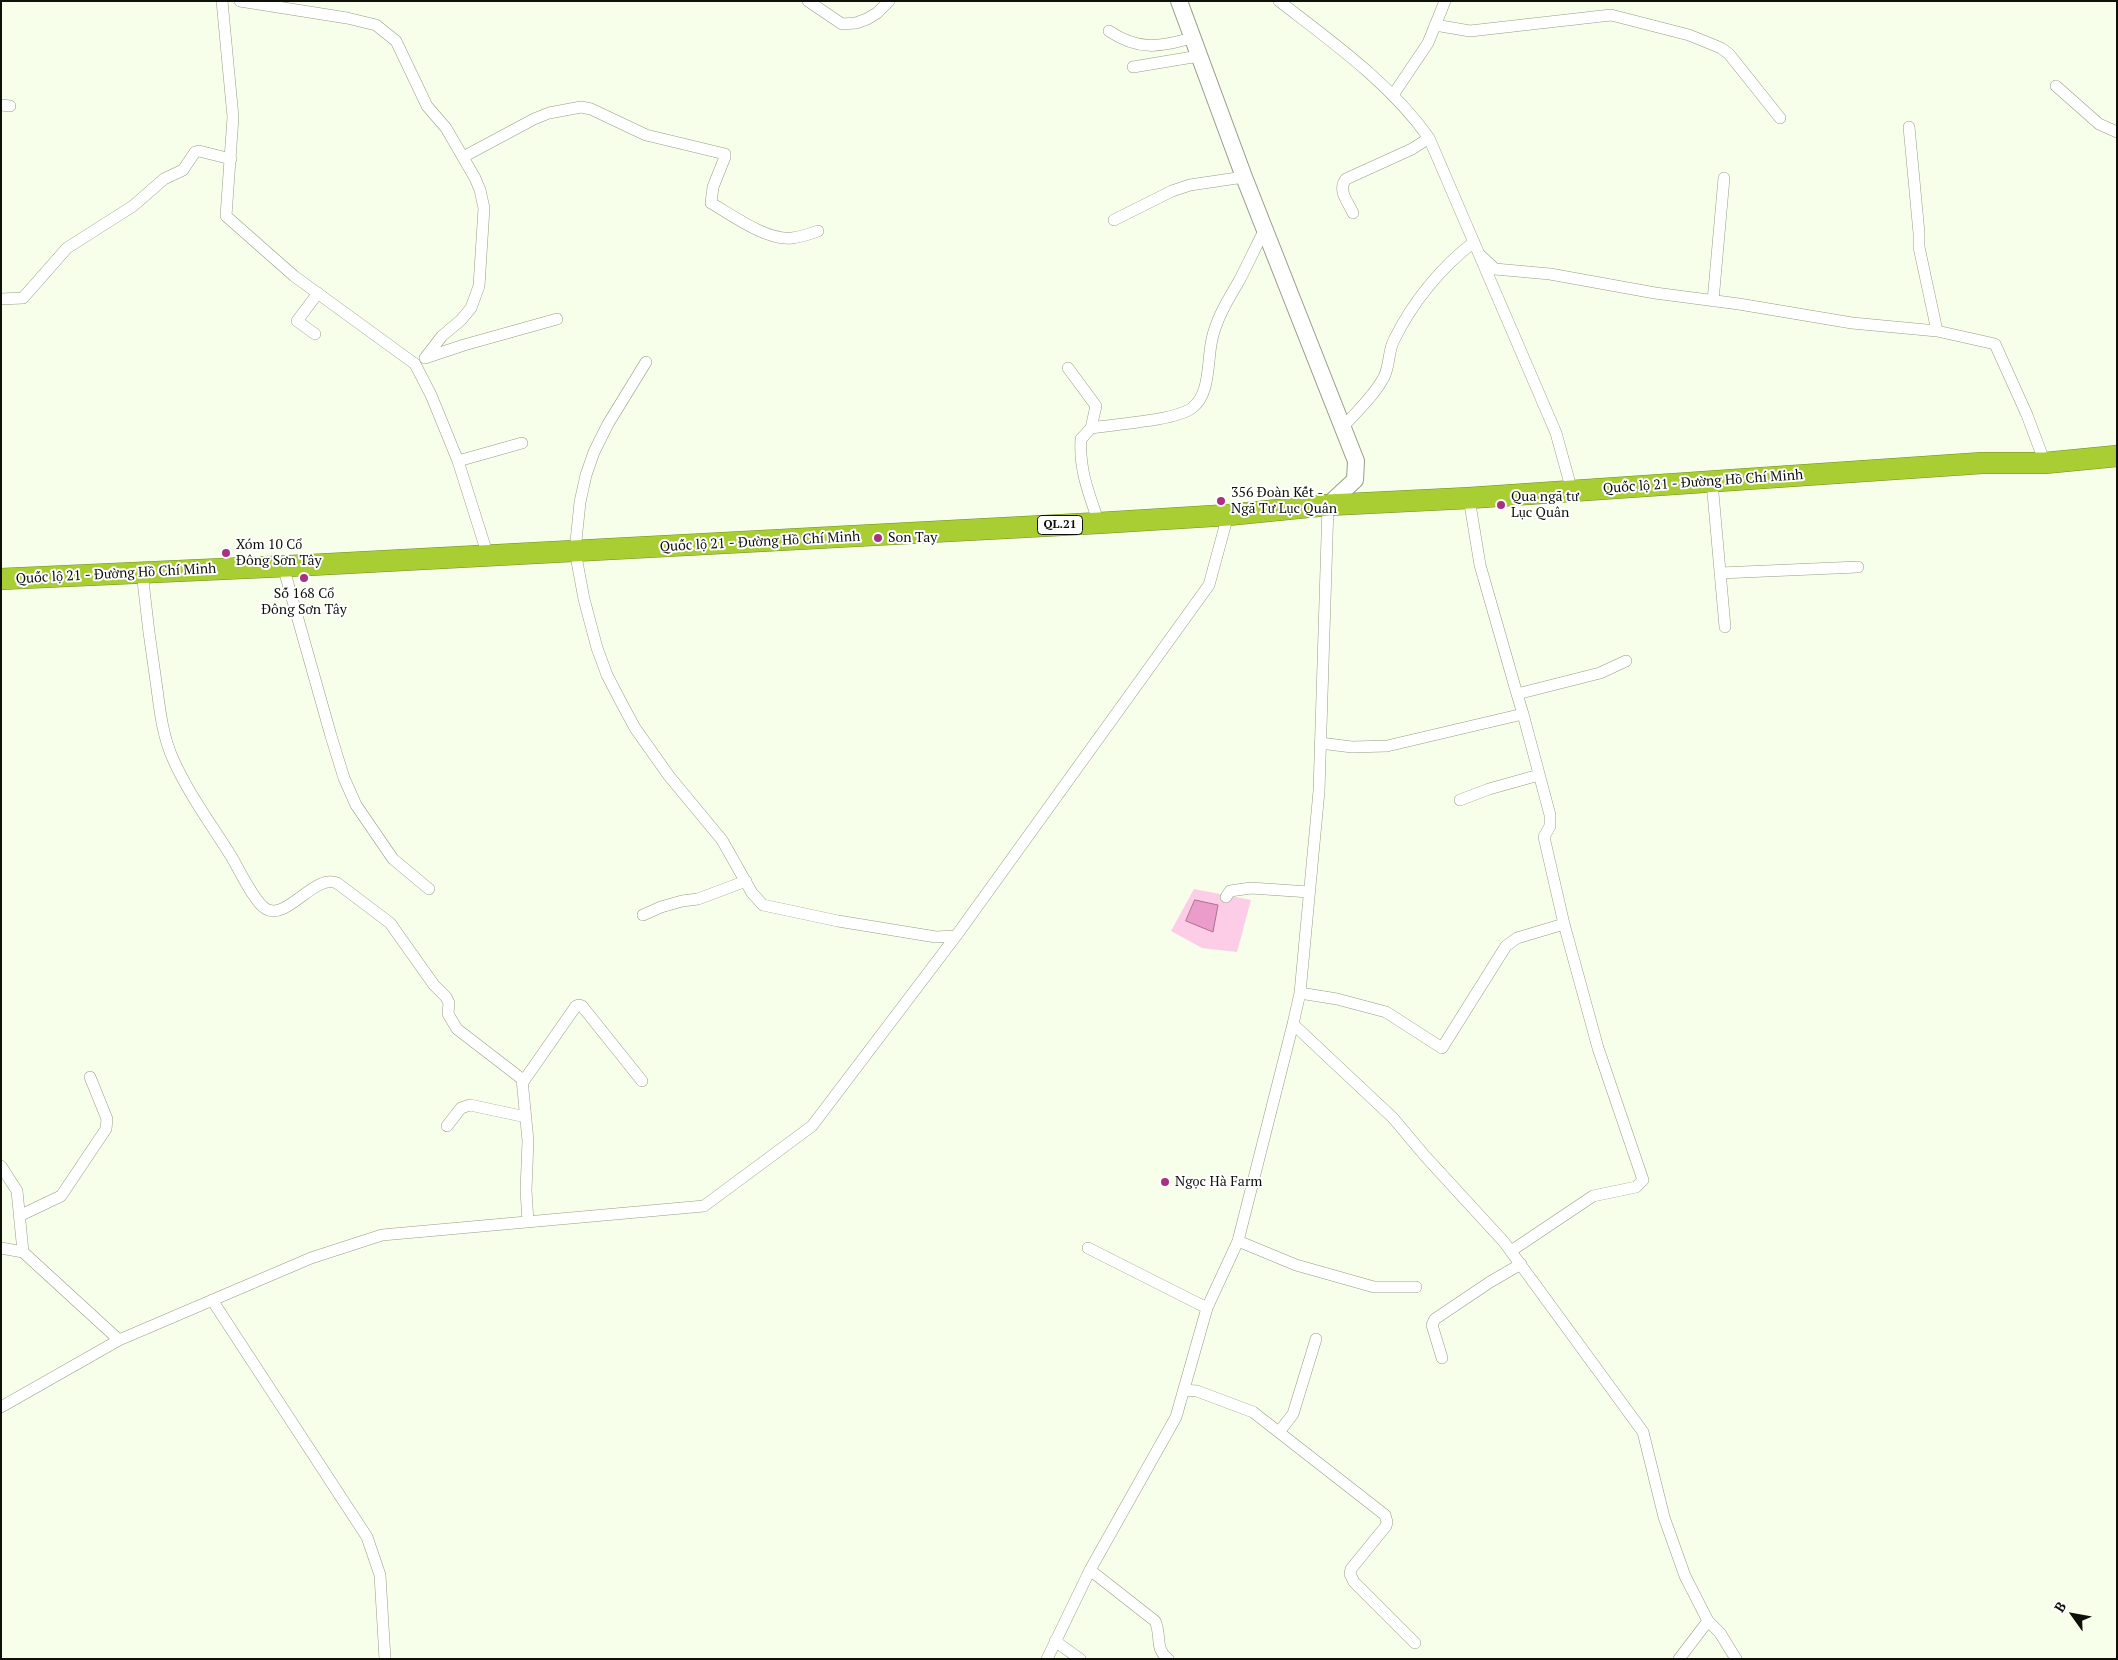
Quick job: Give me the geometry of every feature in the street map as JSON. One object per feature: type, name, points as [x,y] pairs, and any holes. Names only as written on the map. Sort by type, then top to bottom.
[{"type":"highway","name":"Quốc lộ 21 - Đường Hồ Chí Minh","points":[[1,579],[488,556],[1099,523],[1228,515],[1328,505],[1469,498],[1982,463],[2045,463],[2117,456]]},
{"type":"street","points":[[222,1],[233,116],[226,216],[294,276],[420,361],[431,395],[458,461],[488,556]]},
{"type":"street","points":[[240,1],[347,18],[376,25],[396,41],[427,106],[446,128],[480,190],[484,208],[478,286],[471,308],[420,361]]},
{"type":"street","points":[[808,1],[842,24],[856,23],[867,19],[877,13],[889,1]]},
{"type":"street","points":[[1047,1659],[1090,1570],[1176,1417],[1207,1308],[1238,1242],[1300,993],[1319,792],[1328,505],[1355,480],[1356,461],[1244,177],[1179,1]]},
{"type":"street","points":[[1279,1],[1322,34],[1393,95],[1413,115],[1429,138],[1556,433],[1572,490]]},
{"type":"street","points":[[1393,95],[1428,43],[1445,1]]},
{"type":"street","points":[[1436,24],[1470,31],[1611,16],[1689,35],[1721,48],[1729,54],[1780,118]]},
{"type":"street","points":[[1109,31],[1122,40],[1144,46],[1154,46],[1192,38]]},
{"type":"street","points":[[1133,67],[1199,56]]},
{"type":"street","points":[[2056,86],[2099,124],[2117,132]]},
{"type":"street","points":[[463,157],[549,113],[581,107],[586,108],[646,135],[725,154],[726,157],[713,187],[711,203],[758,230],[776,237],[791,238],[818,231]]},
{"type":"street","points":[[1908,127],[1919,247],[1937,331]]},
{"type":"street","points":[[1353,213],[1342,190],[1342,184],[1346,179],[1412,149],[1429,138]]},
{"type":"street","points":[[1,300],[23,298],[67,248],[134,206],[164,179],[183,170],[199,150],[231,159]]},
{"type":"street","points":[[1114,220],[1172,191],[1190,185],[1244,177]]},
{"type":"street","points":[[1713,301],[1724,178]]},
{"type":"street","points":[[1091,428],[1175,416],[1192,408],[1198,402],[1202,396],[1205,384],[1216,323],[1265,229]]},
{"type":"street","points":[[1343,428],[1380,384],[1388,368],[1393,341],[1422,294],[1452,260],[1474,242]]},
{"type":"street","points":[[1480,255],[1495,269],[1550,274],[1655,293],[1852,324],[1937,331],[1995,344],[2027,415],[2045,463]]},
{"type":"street","points":[[315,334],[295,320],[318,293]]},
{"type":"street","points":[[420,361],[464,344],[557,318]]},
{"type":"street","points":[[646,362],[608,424],[594,452],[586,474],[580,502],[575,551],[584,600],[596,648],[611,684],[635,728],[669,776],[722,840],[752,892],[763,905],[838,921],[936,937],[956,936]]},
{"type":"street","points":[[1068,368],[1096,406],[1091,428],[1081,439],[1081,464],[1083,477],[1099,523]]},
{"type":"street","points":[[458,461],[522,443]]},
{"type":"street","points":[[1712,482],[1725,627]]},
{"type":"street","points":[[1469,498],[1480,565],[1550,815],[1550,826],[1544,837],[1564,924],[1598,1048],[1642,1180],[1636,1188],[1593,1196],[1511,1251]]},
{"type":"street","points":[[1,1407],[118,1340],[311,1258],[382,1235],[704,1206],[812,1126],[956,936],[1209,585],[1228,515]]},
{"type":"street","points":[[283,566],[331,736],[344,778],[356,805],[393,858],[429,889]]},
{"type":"street","points":[[1720,573],[1858,567]]},
{"type":"street","points":[[142,572],[153,666],[168,745],[173,759],[262,906],[270,911],[277,910],[296,901],[325,882],[337,883],[390,923],[434,984],[446,997],[449,1003],[448,1014],[457,1029],[512,1070],[524,1082]]},
{"type":"street","points":[[1517,694],[1590,675],[1626,662]]},
{"type":"street","points":[[1320,743],[1352,747],[1387,746],[1523,714]]},
{"type":"street","points":[[1460,800],[1489,789],[1539,775]]},
{"type":"street","points":[[643,916],[661,907],[698,899],[746,881]]},
{"type":"street","points":[[1226,897],[1230,891],[1251,888],[1309,892]]},
{"type":"street","points":[[1300,993],[1337,999],[1386,1012],[1442,1048],[1506,946],[1516,938],[1564,924]]},
{"type":"street","points":[[528,1222],[526,1190],[528,1141],[524,1082],[576,1006],[582,1006],[642,1081]]},
{"type":"street","points":[[1293,1024],[1393,1118],[1511,1251],[1643,1432],[1664,1517],[1685,1576],[1708,1622],[1720,1633],[1736,1659]]},
{"type":"street","points":[[19,1216],[62,1196],[106,1129],[107,1119],[90,1077]]},
{"type":"street","points":[[447,1126],[461,1108],[470,1105],[526,1117]]},
{"type":"street","points":[[1,1166],[17,1191],[23,1252]]},
{"type":"street","points":[[1238,1242],[1296,1265],[1374,1287],[1416,1287]]},
{"type":"street","points":[[1,1248],[23,1252],[118,1340]]},
{"type":"street","points":[[1088,1248],[1207,1308]]},
{"type":"street","points":[[1442,1358],[1432,1326],[1436,1319],[1490,1282],[1521,1264]]},
{"type":"street","points":[[212,1300],[368,1537],[380,1575],[385,1659]]},
{"type":"street","points":[[1279,1432],[1293,1414],[1316,1339]]},
{"type":"street","points":[[1184,1390],[1196,1391],[1253,1412],[1386,1517],[1388,1522],[1386,1526],[1351,1569],[1350,1574],[1354,1582],[1415,1643]]},
{"type":"street","points":[[1090,1570],[1155,1622],[1158,1627],[1160,1649],[1162,1654],[1168,1659]]},
{"type":"street","points":[[1679,1659],[1708,1622]]},
{"type":"street","points":[[1056,1641],[1080,1659]]},
{"type":"shaded area","points":[[1194,889],[1251,900],[1237,952],[1202,948],[1171,931]]},
{"type":"shaded area","points":[[1195,900],[1218,905],[1213,932],[1186,921]]},
{"type":"place","name":"356 Đoàn Kết - Ngã Tư Lục Quân","points":[[1221,501]]},
{"type":"place","name":"Qua ngã tư Lục Quân","points":[[1501,505]]},
{"type":"place","name":"Son Tay","points":[[878,538]]},
{"type":"place","name":"Xóm 10 Cổ Đông Sơn Tây","points":[[226,553]]},
{"type":"place","name":"Số 168 Cổ Đông Sơn Tây","points":[[304,578]]},
{"type":"place","name":"Ngọc Hà Farm","points":[[1165,1182]]}]
